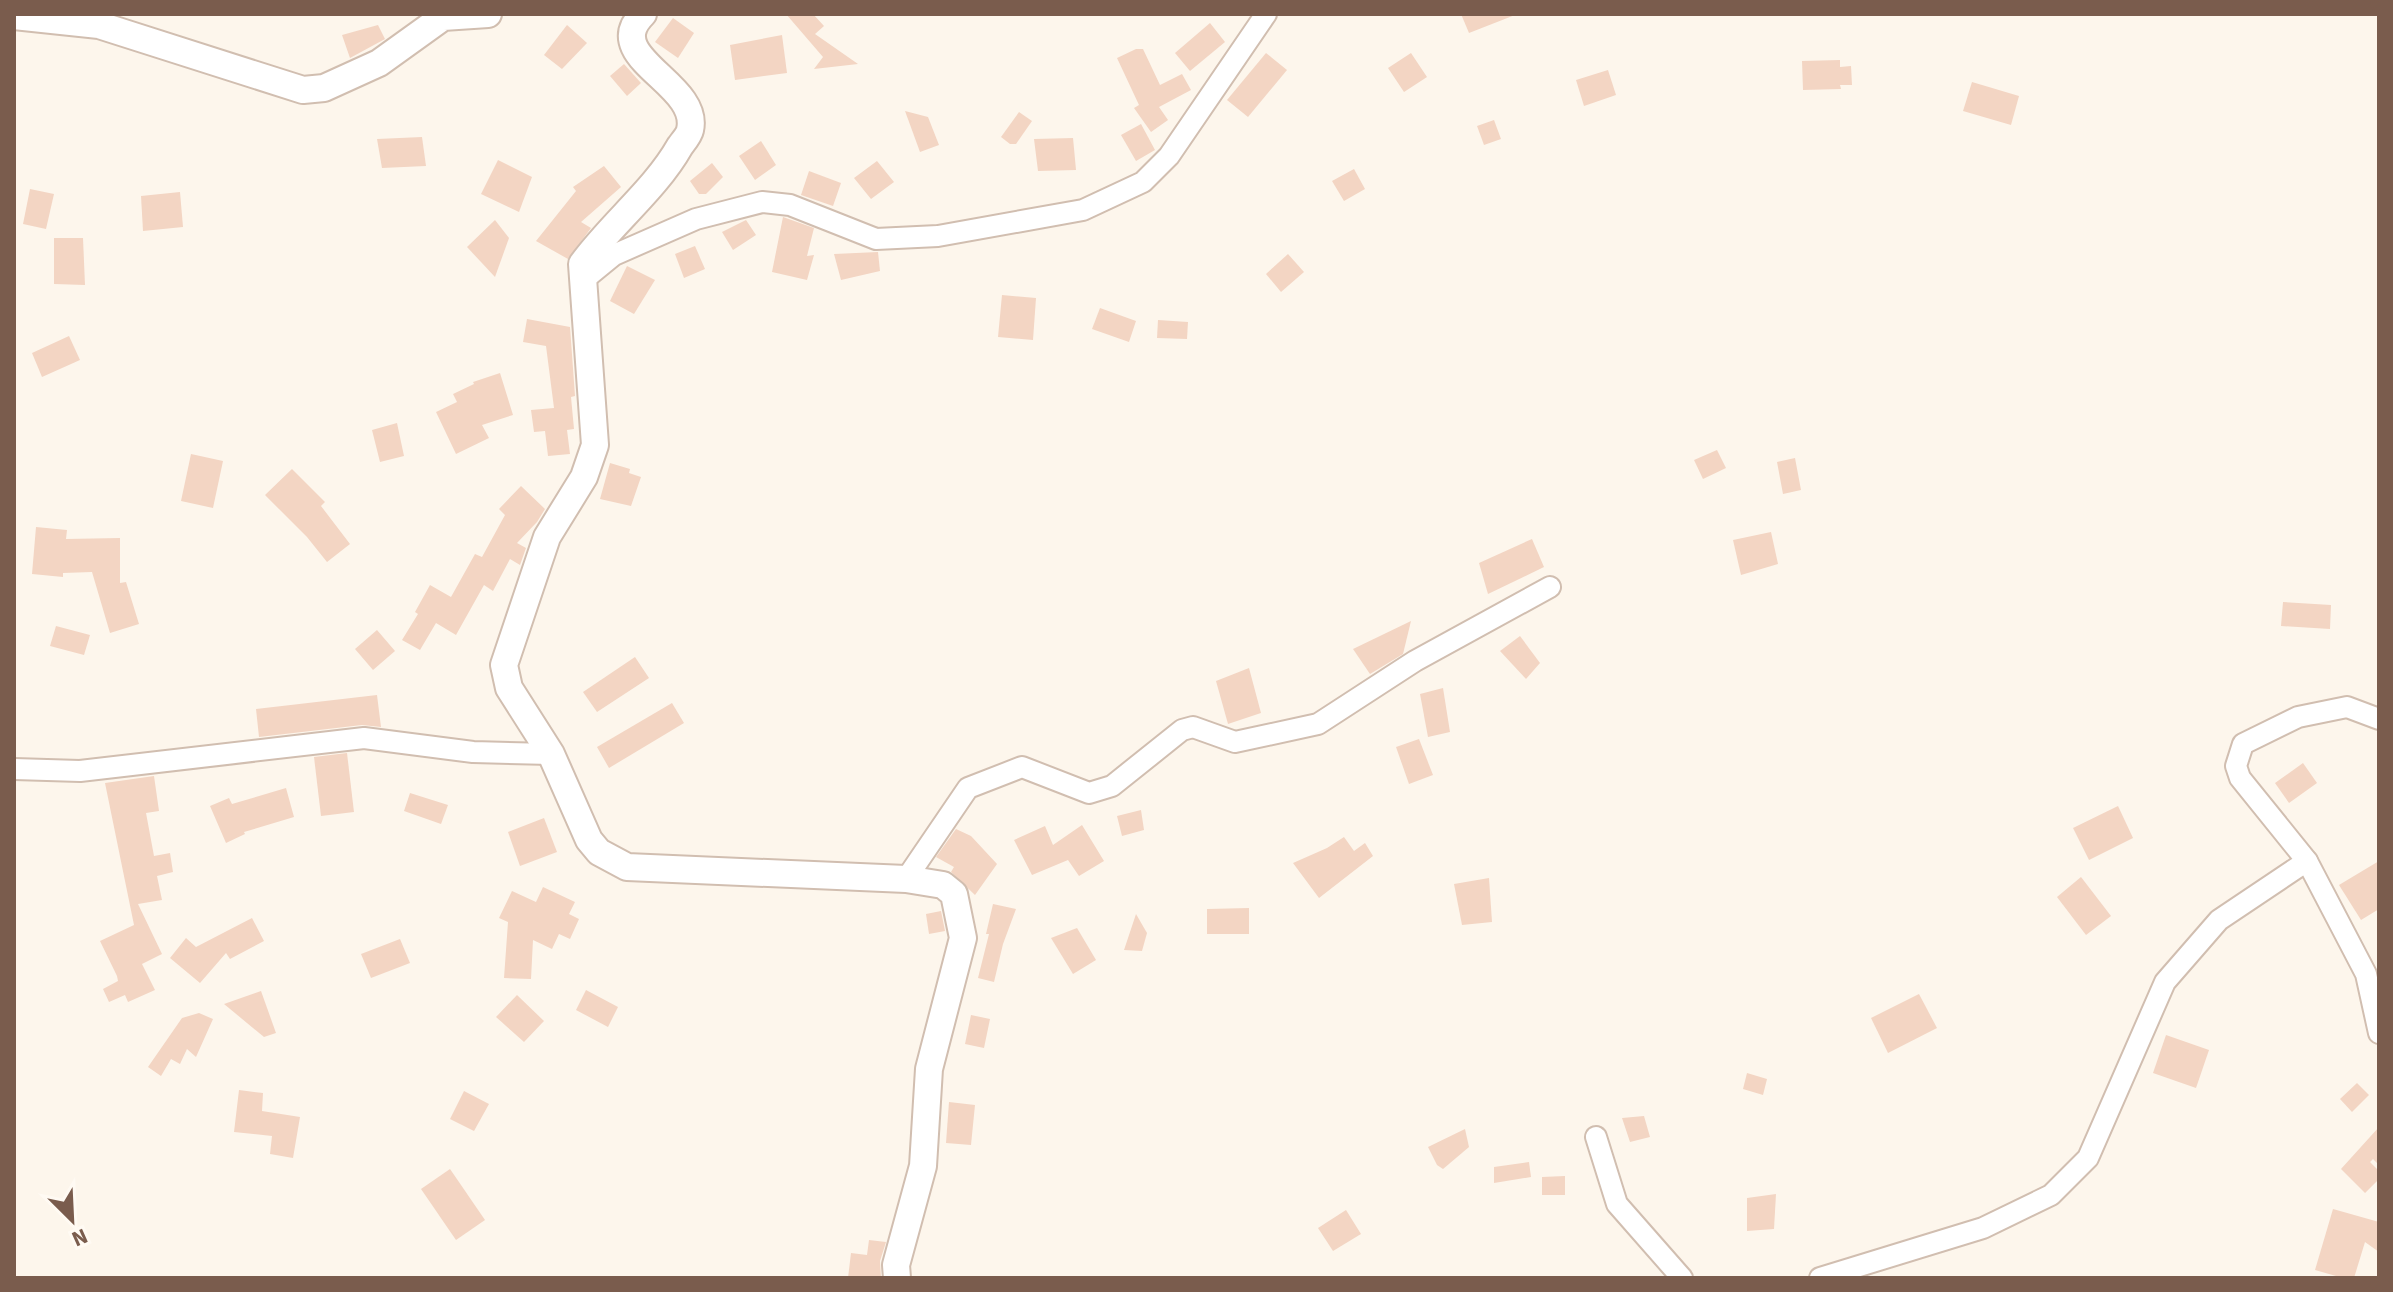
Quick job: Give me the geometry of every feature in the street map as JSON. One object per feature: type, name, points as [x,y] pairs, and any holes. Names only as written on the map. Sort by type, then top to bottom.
[{"type":"street","points":[[14,16],[99,25],[303,90],[324,88],[379,63],[443,17],[488,14]]},
{"type":"street","points":[[643,14],[637,19],[632,37],[638,57],[675,89],[688,107],[690,130],[671,163],[582,264],[595,445],[584,477],[547,537],[504,665],[509,688],[551,754],[589,840],[599,852],[627,867],[906,879],[943,885],[954,894],[963,938],[929,1069],[923,1166],[896,1265],[897,1278]]},
{"type":"street","points":[[581,282],[614,255],[696,219],[762,202],[790,205],[876,239],[938,236],[1083,210],[1143,182],[1169,156],[1266,14]]},
{"type":"street","points":[[906,879],[968,788],[1022,767],[1089,793],[1112,786],[1182,730],[1193,727],[1235,742],[1318,724],[1415,661],[1550,587]]},
{"type":"street","points":[[2379,719],[2347,707],[2298,717],[2243,744],[2236,766],[2240,778],[2307,861],[2366,974],[2379,1033]]},
{"type":"street","points":[[14,769],[80,771],[364,738],[473,752],[551,754]]},
{"type":"street","points":[[1820,1278],[1983,1228],[2051,1195],[2088,1158],[2165,982],[2219,920],[2307,861]]},
{"type":"street","points":[[1596,1137],[1617,1204],[1682,1278]]},
{"type":"building","points":[[786,14],[813,14],[824,26],[815,34],[858,64],[814,69],[823,57]]},
{"type":"building","points":[[1461,14],[1515,14],[1515,15],[1469,33]]},
{"type":"building","points":[[673,18],[694,33],[678,58],[655,42]]},
{"type":"building","points":[[1210,23],[1225,42],[1190,71],[1175,53]]},
{"type":"building","points":[[378,25],[385,39],[350,58],[342,35]]},
{"type":"building","points":[[567,25],[587,43],[562,69],[544,55]]},
{"type":"building","points":[[782,35],[787,73],[735,80],[730,45]]},
{"type":"building","points":[[1143,49],[1160,85],[1182,74],[1191,90],[1159,107],[1168,120],[1151,132],[1134,108],[1139,105],[1117,58]]},
{"type":"building","points":[[1266,53],[1287,70],[1248,117],[1227,100]]},
{"type":"building","points":[[1411,53],[1427,77],[1404,92],[1388,68]]},
{"type":"building","points":[[1840,60],[1840,67],[1851,66],[1852,85],[1840,85],[1841,89],[1803,90],[1802,61]]},
{"type":"building","points":[[624,64],[641,83],[627,96],[610,76]]},
{"type":"building","points":[[1608,70],[1616,95],[1584,106],[1576,80]]},
{"type":"building","points":[[1972,82],[2019,96],[2011,125],[1963,111]]},
{"type":"building","points":[[905,111],[928,117],[939,145],[920,152]]},
{"type":"building","points":[[1019,112],[1032,121],[1016,144],[1010,144],[1001,137]]},
{"type":"building","points":[[1494,120],[1501,139],[1484,145],[1477,126]]},
{"type":"building","points":[[1141,124],[1155,150],[1136,161],[1121,135]]},
{"type":"building","points":[[422,137],[426,166],[382,168],[377,139]]},
{"type":"building","points":[[1073,138],[1076,170],[1038,171],[1034,139]]},
{"type":"building","points":[[761,141],[776,165],[755,180],[739,156]]},
{"type":"building","points":[[498,160],[532,177],[519,212],[481,194]]},
{"type":"building","points":[[877,161],[894,182],[871,199],[854,178]]},
{"type":"building","points":[[712,163],[723,177],[706,194],[699,194],[690,181]]},
{"type":"building","points":[[604,166],[621,187],[581,222],[591,228],[568,259],[536,241],[576,191],[573,187]]},
{"type":"building","points":[[1354,169],[1365,189],[1344,201],[1332,181]]},
{"type":"building","points":[[809,171],[841,183],[833,206],[801,195]]},
{"type":"building","points":[[30,189],[54,194],[46,229],[23,224]]},
{"type":"building","points":[[180,192],[183,227],[143,231],[141,196]]},
{"type":"building","points":[[783,217],[814,228],[807,256],[814,255],[807,280],[772,272]]},
{"type":"building","points":[[495,220],[509,238],[495,277],[467,247]]},
{"type":"building","points":[[746,220],[756,235],[733,250],[722,232]]},
{"type":"building","points":[[54,238],[83,238],[85,285],[54,284]]},
{"type":"building","points":[[695,246],[705,269],[684,278],[675,254]]},
{"type":"building","points":[[878,252],[880,271],[841,280],[834,254]]},
{"type":"building","points":[[1288,254],[1304,272],[1281,292],[1266,274]]},
{"type":"building","points":[[627,266],[655,280],[634,314],[610,301]]},
{"type":"building","points":[[1002,295],[1036,298],[1033,340],[998,337]]},
{"type":"building","points":[[1100,308],[1136,321],[1129,342],[1092,329]]},
{"type":"building","points":[[527,319],[570,327],[575,396],[571,397],[574,429],[567,430],[570,454],[548,456],[545,431],[534,432],[531,410],[554,408],[546,346],[523,342]]},
{"type":"building","points":[[1158,320],[1188,322],[1187,339],[1157,338]]},
{"type":"building","points":[[69,336],[80,360],[42,377],[32,353]]},
{"type":"building","points":[[500,373],[513,415],[482,425],[489,438],[456,454],[436,412],[457,402],[453,394],[473,382]]},
{"type":"building","points":[[397,423],[404,456],[380,462],[372,430]]},
{"type":"building","points":[[1717,450],[1726,468],[1703,479],[1694,460]]},
{"type":"building","points":[[191,454],[223,461],[213,508],[181,501]]},
{"type":"building","points":[[1795,458],[1801,490],[1783,494],[1777,462]]},
{"type":"building","points":[[610,463],[630,469],[629,473],[641,477],[631,506],[600,499]]},
{"type":"building","points":[[292,469],[325,502],[321,506],[350,544],[327,562],[265,495]]},
{"type":"building","points":[[521,486],[545,509],[517,543],[526,548],[520,565],[510,559],[493,591],[484,585],[456,635],[436,623],[420,650],[402,640],[418,614],[415,612],[430,585],[451,597],[475,554],[482,557],[505,515],[499,509]]},
{"type":"building","points":[[36,527],[67,530],[66,539],[120,538],[120,583],[126,582],[139,624],[110,633],[92,572],[63,573],[63,577],[32,574]]},
{"type":"building","points":[[1771,532],[1778,564],[1741,575],[1733,540]]},
{"type":"building","points":[[1532,539],[1544,567],[1488,594],[1479,563]]},
{"type":"building","points":[[2283,602],[2331,605],[2330,629],[2281,626]]},
{"type":"building","points":[[1411,621],[1403,654],[1370,674],[1353,649]]},
{"type":"building","points":[[56,626],[90,635],[84,655],[50,646]]},
{"type":"building","points":[[377,630],[395,651],[373,670],[355,649]]},
{"type":"building","points":[[1520,636],[1540,663],[1526,679],[1500,651]]},
{"type":"building","points":[[635,657],[649,678],[597,712],[583,692]]},
{"type":"building","points":[[1249,668],[1261,713],[1228,724],[1216,681]]},
{"type":"building","points":[[1443,688],[1450,732],[1428,737],[1420,694]]},
{"type":"building","points":[[377,695],[381,727],[362,725],[259,737],[256,709]]},
{"type":"building","points":[[672,703],[684,723],[609,768],[597,747]]},
{"type":"building","points":[[1419,739],[1433,775],[1409,784],[1396,747]]},
{"type":"building","points":[[347,753],[354,812],[321,816],[314,757]]},
{"type":"building","points":[[2303,763],[2317,783],[2289,803],[2275,783]]},
{"type":"building","points":[[154,776],[159,811],[146,813],[154,856],[170,853],[173,872],[157,876],[162,900],[138,904],[162,954],[142,964],[155,990],[128,1002],[125,995],[109,1002],[103,989],[118,981],[100,941],[134,925],[105,783]]},
{"type":"building","points":[[286,788],[294,817],[244,832],[226,843],[210,806],[229,798],[232,804]]},
{"type":"building","points":[[410,793],[448,805],[441,824],[404,811]]},
{"type":"building","points":[[2118,806],[2133,838],[2089,860],[2073,828]]},
{"type":"building","points":[[1141,810],[1144,830],[1122,836],[1117,816]]},
{"type":"building","points":[[544,818],[557,852],[520,866],[508,832]]},
{"type":"building","points":[[1082,825],[1104,861],[1079,876],[1068,860],[1032,875],[1014,840],[1045,826],[1053,845]]},
{"type":"building","points":[[956,829],[971,836],[997,864],[975,895],[951,872],[954,867],[936,857]]},
{"type":"building","points":[[1344,837],[1354,851],[1365,843],[1373,856],[1319,898],[1293,863]]},
{"type":"building","points":[[2379,861],[2379,909],[2361,920],[2339,885]]},
{"type":"building","points":[[2081,877],[2111,916],[2086,935],[2057,897]]},
{"type":"building","points":[[1489,878],[1492,922],[1462,925],[1454,884]]},
{"type":"building","points":[[543,887],[575,902],[569,914],[579,919],[570,939],[559,934],[552,949],[533,940],[531,979],[504,978],[508,922],[499,918],[512,891],[536,902]]},
{"type":"building","points":[[993,904],[1016,909],[994,982],[978,978]]},
{"type":"building","points":[[1249,908],[1249,934],[1207,934],[1207,909]]},
{"type":"building","points":[[941,911],[945,931],[929,934],[926,914]]},
{"type":"building","points":[[1136,914],[1147,933],[1142,951],[1124,950]]},
{"type":"building","points":[[252,918],[264,941],[230,959],[226,953],[200,983],[170,958],[186,938],[196,947]]},
{"type":"building","points":[[1077,928],[1096,960],[1073,974],[1051,938]]},
{"type":"building","points":[[400,939],[410,963],[371,978],[361,954]]},
{"type":"building","points":[[586,990],[618,1007],[608,1027],[576,1010]]},
{"type":"building","points":[[261,991],[276,1033],[264,1037],[224,1004]]},
{"type":"building","points":[[1919,994],[1937,1028],[1888,1053],[1871,1018]]},
{"type":"building","points":[[517,995],[544,1021],[524,1042],[496,1017]]},
{"type":"building","points":[[199,1013],[213,1019],[196,1057],[187,1049],[180,1064],[171,1059],[161,1076],[148,1067],[182,1018]]},
{"type":"building","points":[[971,1015],[990,1019],[984,1048],[965,1044]]},
{"type":"building","points":[[2166,1035],[2209,1050],[2196,1088],[2153,1073]]},
{"type":"building","points":[[1747,1073],[1767,1079],[1763,1095],[1743,1089]]},
{"type":"building","points":[[2357,1083],[2369,1095],[2352,1112],[2340,1099]]},
{"type":"building","points":[[239,1090],[263,1093],[262,1111],[300,1117],[293,1158],[270,1154],[272,1136],[234,1132]]},
{"type":"building","points":[[464,1091],[489,1104],[474,1131],[450,1119]]},
{"type":"building","points":[[949,1102],[975,1105],[971,1145],[946,1143]]},
{"type":"building","points":[[1644,1116],[1650,1137],[1630,1142],[1622,1118]]},
{"type":"building","points":[[2379,1127],[2379,1165],[2373,1159],[2370,1162],[2379,1171],[2379,1179],[2365,1193],[2341,1169]]},
{"type":"building","points":[[1465,1129],[1469,1147],[1443,1169],[1437,1165],[1428,1147]]},
{"type":"building","points":[[1529,1162],[1531,1177],[1494,1183],[1494,1167]]},
{"type":"building","points":[[450,1169],[485,1220],[456,1240],[421,1189]]},
{"type":"building","points":[[1565,1176],[1565,1195],[1542,1195],[1542,1177]]},
{"type":"building","points":[[1776,1194],[1774,1229],[1747,1231],[1747,1198]]},
{"type":"building","points":[[2333,1209],[2379,1222],[2379,1252],[2365,1242],[2354,1278],[2315,1270]]},
{"type":"building","points":[[1346,1210],[1361,1234],[1333,1251],[1318,1228]]},
{"type":"building","points":[[869,1240],[886,1242],[880,1261],[881,1278],[848,1278],[851,1253],[867,1255]]}]
